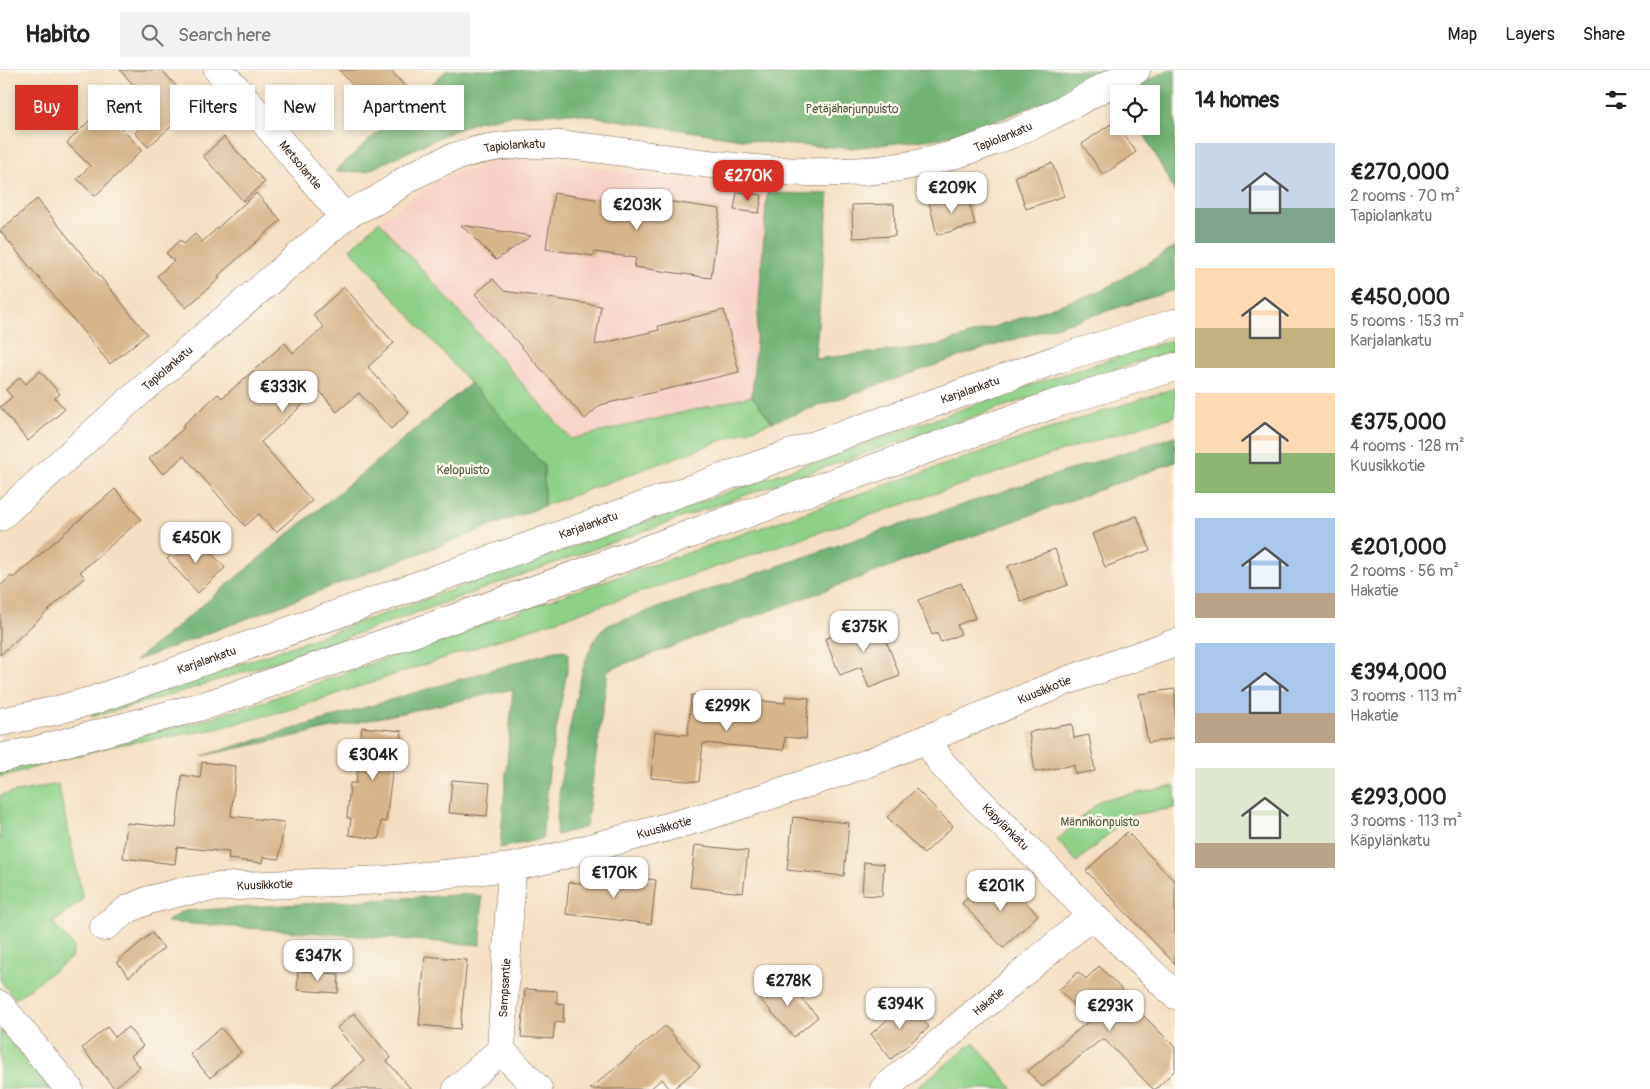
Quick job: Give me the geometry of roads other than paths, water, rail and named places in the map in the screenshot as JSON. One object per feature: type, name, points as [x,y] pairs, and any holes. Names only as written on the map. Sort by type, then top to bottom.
[{"type":"street","name":"Metsolantie","points":[[218,70],[235,87],[344,216]]},
{"type":"street","name":"Tapiolankatu","points":[[0,517],[127,403],[344,216],[356,208],[377,200],[415,174],[454,157],[490,148],[523,144],[562,144],[782,171],[843,172],[882,169],[938,160],[995,141],[1072,104],[1136,70]]},
{"type":"street","name":"Karjalankatu","points":[[0,722],[54,712],[94,700],[1049,362],[1175,323]]},
{"type":"street","points":[[0,758],[210,704],[1051,405],[1175,367]]},
{"type":"street","name":"Kuusikkotie","points":[[104,927],[128,909],[149,900],[181,892],[215,887],[385,880],[512,867],[549,859],[704,817],[866,764],[1095,670],[1175,643]]},
{"type":"street","name":"Käpylänkatu","points":[[926,739],[943,765],[1092,915],[1175,995]]},
{"type":"street","name":"Sampsantie","points":[[502,1050],[512,867]]},
{"type":"street","name":"Hakatie","points":[[884,1089],[1092,915]]},
{"type":"street","points":[[0,1005],[70,1089]]},
{"type":"street","points":[[457,1089],[502,1050],[538,1089]]},
{"type":"park label","name":"Petäjäharjunpuisto","points":[[852,109]]},
{"type":"park label","name":"Kelopuisto","points":[[463,470]]},
{"type":"park label","name":"Männikönpuisto","points":[[1100,822]]}]
